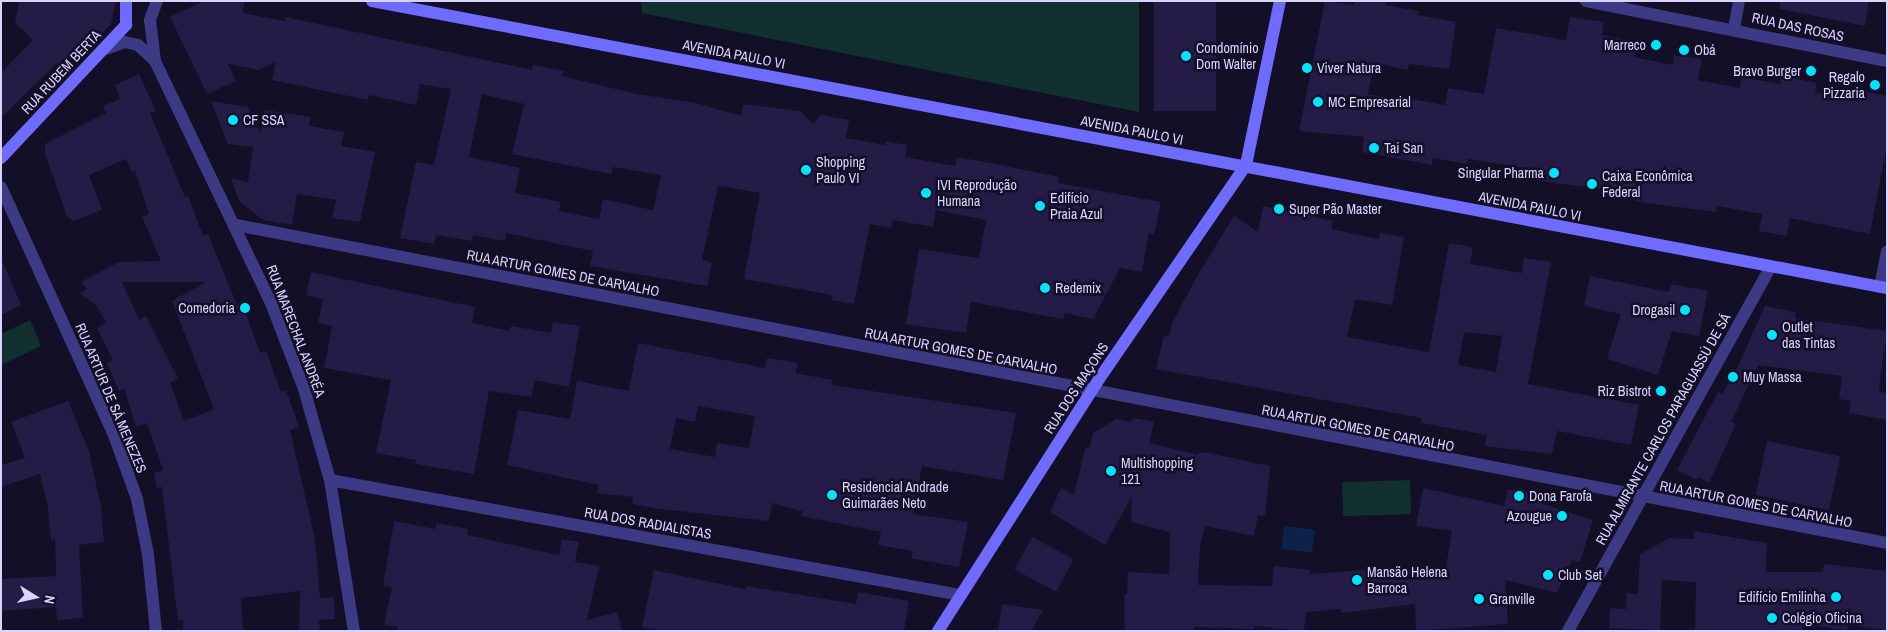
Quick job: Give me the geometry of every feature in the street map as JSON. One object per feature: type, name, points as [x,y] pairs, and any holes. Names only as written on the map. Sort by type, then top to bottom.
[{"type":"main road","name":"RUA RUBEM BERTA","points":[[1,158],[126,25],[126,1]]},
{"type":"main road","name":"AVENIDA PAULO VI","points":[[372,1],[1246,166],[1770,268],[1884,288]]},
{"type":"main road","points":[[1246,166],[1280,1]]},
{"type":"main road","name":"RUA DOS MAÇONS","points":[[938,631],[1091,392],[1227,188],[1246,166]]},
{"type":"street","name":"RUA MARECHAL ANDRÉA","points":[[156,1],[150,20],[155,61],[236,224],[304,389],[330,480],[354,631]]},
{"type":"street","name":"RUA DAS ROSAS","points":[[1586,1],[1887,61]]},
{"type":"street","points":[[1734,29],[1740,1]]},
{"type":"street","name":"RUA MARECHAL ANDRÉA","points":[[103,50],[124,42],[138,45],[155,61]]},
{"type":"street","name":"RUA ARTUR DE SÁ MENEZES","points":[[1,187],[114,435],[137,499],[148,554],[156,631]]},
{"type":"street","name":"RUA ARTUR GOMES DE CARVALHO","points":[[236,224],[1644,499],[1887,543]]},
{"type":"street","points":[[1884,288],[1887,252]]},
{"type":"street","name":"RUA ALMIRANTE CARLOS PARAGUASSÚ DE SÁ","points":[[1568,631],[1644,499],[1770,268]]},
{"type":"street","name":"RUA DOS RADIALISTAS","points":[[330,480],[960,595]]},
{"type":"green space","points":[[641,1],[1139,1],[1139,112],[642,13]]},
{"type":"green space","points":[[30,320],[41,346],[1,365],[1,334]]},
{"type":"green space","points":[[1410,480],[1411,514],[1343,516],[1342,482]]},
{"type":"water","points":[[1284,526],[1315,530],[1312,553],[1281,549]]},
{"type":"building","points":[[19,1],[116,1],[111,24],[65,71],[57,63],[1,118],[1,73],[33,40],[15,23]]},
{"type":"building","points":[[204,1],[245,1],[242,13],[285,21],[286,17],[532,70],[533,65],[564,71],[562,76],[637,94],[696,103],[741,116],[743,104],[800,111],[813,124],[821,115],[849,120],[846,138],[885,145],[886,141],[907,145],[905,157],[955,166],[957,157],[1059,177],[1058,183],[1161,202],[1154,234],[1149,233],[1142,272],[1120,268],[1093,319],[1065,313],[1063,319],[971,302],[966,333],[906,324],[919,249],[979,258],[986,220],[936,210],[933,227],[893,220],[891,228],[870,224],[854,304],[831,300],[832,295],[744,279],[760,193],[722,186],[718,186],[702,260],[712,263],[707,286],[590,266],[593,251],[506,233],[505,241],[473,235],[472,241],[436,235],[434,244],[400,238],[416,162],[434,165],[451,89],[420,84],[416,105],[369,95],[368,100],[272,80],[276,62],[259,70],[228,64],[236,81],[207,94],[170,17]],"holes":[[[482,94],[524,104],[512,154],[611,174],[613,167],[661,175],[653,210],[603,199],[599,219],[559,211],[561,202],[515,193],[520,168],[469,157]]]},
{"type":"building","name":"Condomínio Dom Walter","points":[[1154,1],[1216,1],[1216,111],[1154,111]]},
{"type":"building","points":[[1325,1],[1354,5],[1355,1],[1386,1],[1385,5],[1419,11],[1418,15],[1456,22],[1449,69],[1409,64],[1408,70],[1374,63],[1368,94],[1445,105],[1448,88],[1484,94],[1496,28],[1566,40],[1570,17],[1604,22],[1602,35],[1637,42],[1634,57],[1673,65],[1674,55],[1702,59],[1698,80],[1740,88],[1742,77],[1780,84],[1782,76],[1817,83],[1815,92],[1852,101],[1854,89],[1887,96],[1887,145],[1870,234],[1790,218],[1787,236],[1759,231],[1762,214],[1717,206],[1716,212],[1647,203],[1613,195],[1614,191],[1541,181],[1543,171],[1468,159],[1467,164],[1433,158],[1432,165],[1362,152],[1364,137],[1299,131]]},
{"type":"building","points":[[1780,1],[1869,1],[1865,26],[1780,9]]},
{"type":"building","points":[[139,74],[156,111],[150,113],[185,197],[188,196],[203,236],[208,234],[237,305],[242,302],[260,353],[266,351],[281,392],[286,390],[299,427],[290,430],[315,539],[320,598],[334,597],[335,619],[319,620],[320,631],[299,631],[300,591],[241,598],[243,631],[183,631],[183,620],[178,621],[162,487],[157,488],[154,473],[163,470],[147,423],[136,427],[124,388],[119,391],[107,363],[113,360],[97,328],[106,323],[96,305],[80,294],[87,289],[81,282],[119,262],[161,261],[142,217],[149,214],[135,171],[132,172],[126,159],[89,175],[102,210],[73,221],[67,216],[45,154],[45,144],[106,113],[103,106],[120,99],[115,85]],"holes":[[[122,282],[206,282],[172,301],[214,409],[184,421],[170,382],[178,379],[146,316],[139,320]]]},
{"type":"building","points":[[211,101],[248,107],[260,133],[265,110],[311,117],[309,126],[344,132],[341,146],[375,152],[360,222],[332,218],[336,200],[297,194],[292,225],[263,220],[239,201],[231,178],[248,182],[253,147],[228,144]]},
{"type":"building","points":[[1263,206],[1333,221],[1331,229],[1379,239],[1380,233],[1404,237],[1392,305],[1355,299],[1347,337],[1429,352],[1449,243],[1473,247],[1470,264],[1522,273],[1524,258],[1551,262],[1528,384],[1639,405],[1631,445],[1557,431],[1552,454],[1485,446],[1487,435],[1421,423],[1422,418],[1156,369],[1164,335],[1169,336],[1173,321],[1199,273],[1234,216],[1258,232]],"holes":[[[1464,332],[1502,336],[1496,372],[1458,365]]]},
{"type":"building","points":[[1,258],[21,305],[1,315]]},
{"type":"building","points":[[311,272],[475,307],[472,323],[510,331],[511,326],[551,333],[553,322],[580,326],[569,387],[535,380],[531,397],[489,391],[474,474],[416,464],[416,460],[376,453],[391,380],[324,368],[332,326],[318,323],[323,299],[306,295]]},
{"type":"building","points":[[1590,276],[1669,292],[1671,284],[1708,291],[1699,336],[1672,331],[1658,375],[1607,359],[1621,314],[1584,306]]},
{"type":"building","points":[[1765,306],[1796,312],[1795,318],[1887,331],[1879,387],[1880,392],[1887,393],[1887,420],[1849,413],[1851,401],[1839,399],[1842,376],[1758,365],[1731,422],[1736,424],[1709,483],[1698,477],[1697,480],[1677,470],[1718,392],[1722,394],[1736,370]]},
{"type":"building","points":[[638,343],[765,368],[767,358],[798,363],[795,373],[833,380],[832,385],[1016,413],[1003,480],[922,466],[913,514],[968,522],[959,567],[911,558],[913,551],[878,545],[881,532],[801,516],[802,511],[772,503],[769,521],[660,509],[632,504],[633,497],[597,493],[599,485],[507,465],[518,410],[570,419],[577,381],[629,391]],"holes":[[[698,406],[755,416],[749,448],[717,443],[715,457],[670,449],[676,418],[695,422]]]},
{"type":"building","points":[[68,401],[89,451],[101,507],[104,542],[79,545],[83,617],[57,621],[56,607],[1,611],[1,579],[56,576],[55,539],[51,540],[48,508],[40,474],[1,487],[1,465],[25,458],[11,422]]},
{"type":"building","points":[[1135,418],[1154,422],[1149,443],[1198,455],[1199,452],[1209,453],[1270,466],[1265,516],[1258,515],[1254,536],[1205,526],[1200,546],[1198,585],[1272,586],[1274,566],[1310,570],[1310,574],[1394,568],[1395,580],[1444,578],[1452,531],[1416,526],[1423,488],[1504,506],[1508,489],[1531,493],[1530,500],[1593,520],[1580,562],[1572,560],[1557,593],[1505,580],[1508,624],[1416,631],[1415,604],[1342,613],[1340,609],[1306,612],[1304,631],[1254,626],[1254,629],[1194,627],[1194,631],[1125,631],[1124,595],[1127,594],[1128,572],[1169,574],[1170,532],[1131,522],[1132,496],[1105,545],[1050,512],[1061,488],[1074,495],[1085,449],[1090,447],[1093,433],[1116,419],[1130,422]]},
{"type":"building","points":[[1767,441],[1840,457],[1829,510],[1756,495]]},
{"type":"building","points":[[394,521],[435,529],[436,523],[468,529],[467,535],[559,555],[562,539],[579,542],[575,562],[599,566],[587,620],[617,612],[622,631],[398,631],[398,627],[384,625],[392,587],[383,586]]},
{"type":"building","points":[[1694,531],[1767,543],[1766,572],[1823,572],[1824,564],[1887,571],[1887,630],[1848,625],[1847,630],[1802,624],[1802,631],[1695,630],[1696,582],[1662,580],[1660,630],[1609,628],[1610,608],[1626,609],[1627,593],[1638,594],[1640,554],[1670,538],[1694,539]]},
{"type":"building","points":[[1032,537],[1073,559],[1056,592],[1015,570]]},
{"type":"building","points":[[654,570],[745,589],[746,586],[856,604],[858,592],[909,601],[904,631],[670,631],[642,627]]},
{"type":"building","points":[[1002,604],[1043,610],[1031,631],[998,631]]},
{"type":"place","name":"Marreco","points":[[1656,45]]},
{"type":"place","name":"Obá","points":[[1684,50]]},
{"type":"place","name":"Condomínio Dom Walter","points":[[1186,56]]},
{"type":"place","name":"Viver Natura","points":[[1307,68]]},
{"type":"place","name":"Bravo Burger","points":[[1811,71]]},
{"type":"place","name":"Regalo Pizzaria","points":[[1875,85]]},
{"type":"place","name":"MC Empresarial","points":[[1318,102]]},
{"type":"place","name":"CF SSA","points":[[233,120]]},
{"type":"place","name":"Tai San","points":[[1374,148]]},
{"type":"place","name":"Shopping Paulo VI","points":[[806,170]]},
{"type":"place","name":"Singular Pharma","points":[[1554,173]]},
{"type":"place","name":"Caixa Econômica Federal","points":[[1592,184]]},
{"type":"place","name":"IVI Reprodução Humana","points":[[926,193]]},
{"type":"place","name":"Edifício Praia Azul","points":[[1040,206]]},
{"type":"place","name":"Super Pão Master","points":[[1279,209]]},
{"type":"place","name":"Redemix","points":[[1045,288]]},
{"type":"place","name":"Comedoria","points":[[245,308]]},
{"type":"place","name":"Drogasil","points":[[1685,310]]},
{"type":"place","name":"Outlet das Tintas","points":[[1772,335]]},
{"type":"place","name":"Muy Massa","points":[[1733,377]]},
{"type":"place","name":"Riz Bistrot","points":[[1661,391]]},
{"type":"place","name":"Multishopping 121","points":[[1111,471]]},
{"type":"place","name":"Residencial Andrade Guimarães Neto","points":[[832,495]]},
{"type":"place","name":"Dona Farofa","points":[[1519,496]]},
{"type":"place","name":"Azougue","points":[[1562,516]]},
{"type":"place","name":"Club Set","points":[[1548,575]]},
{"type":"place","name":"Mansão Helena Barroca","points":[[1357,580]]},
{"type":"place","name":"Edifício Emilinha","points":[[1836,597]]},
{"type":"place","name":"Granville","points":[[1479,599]]},
{"type":"place","name":"Colégio Oficina","points":[[1772,618]]}]
